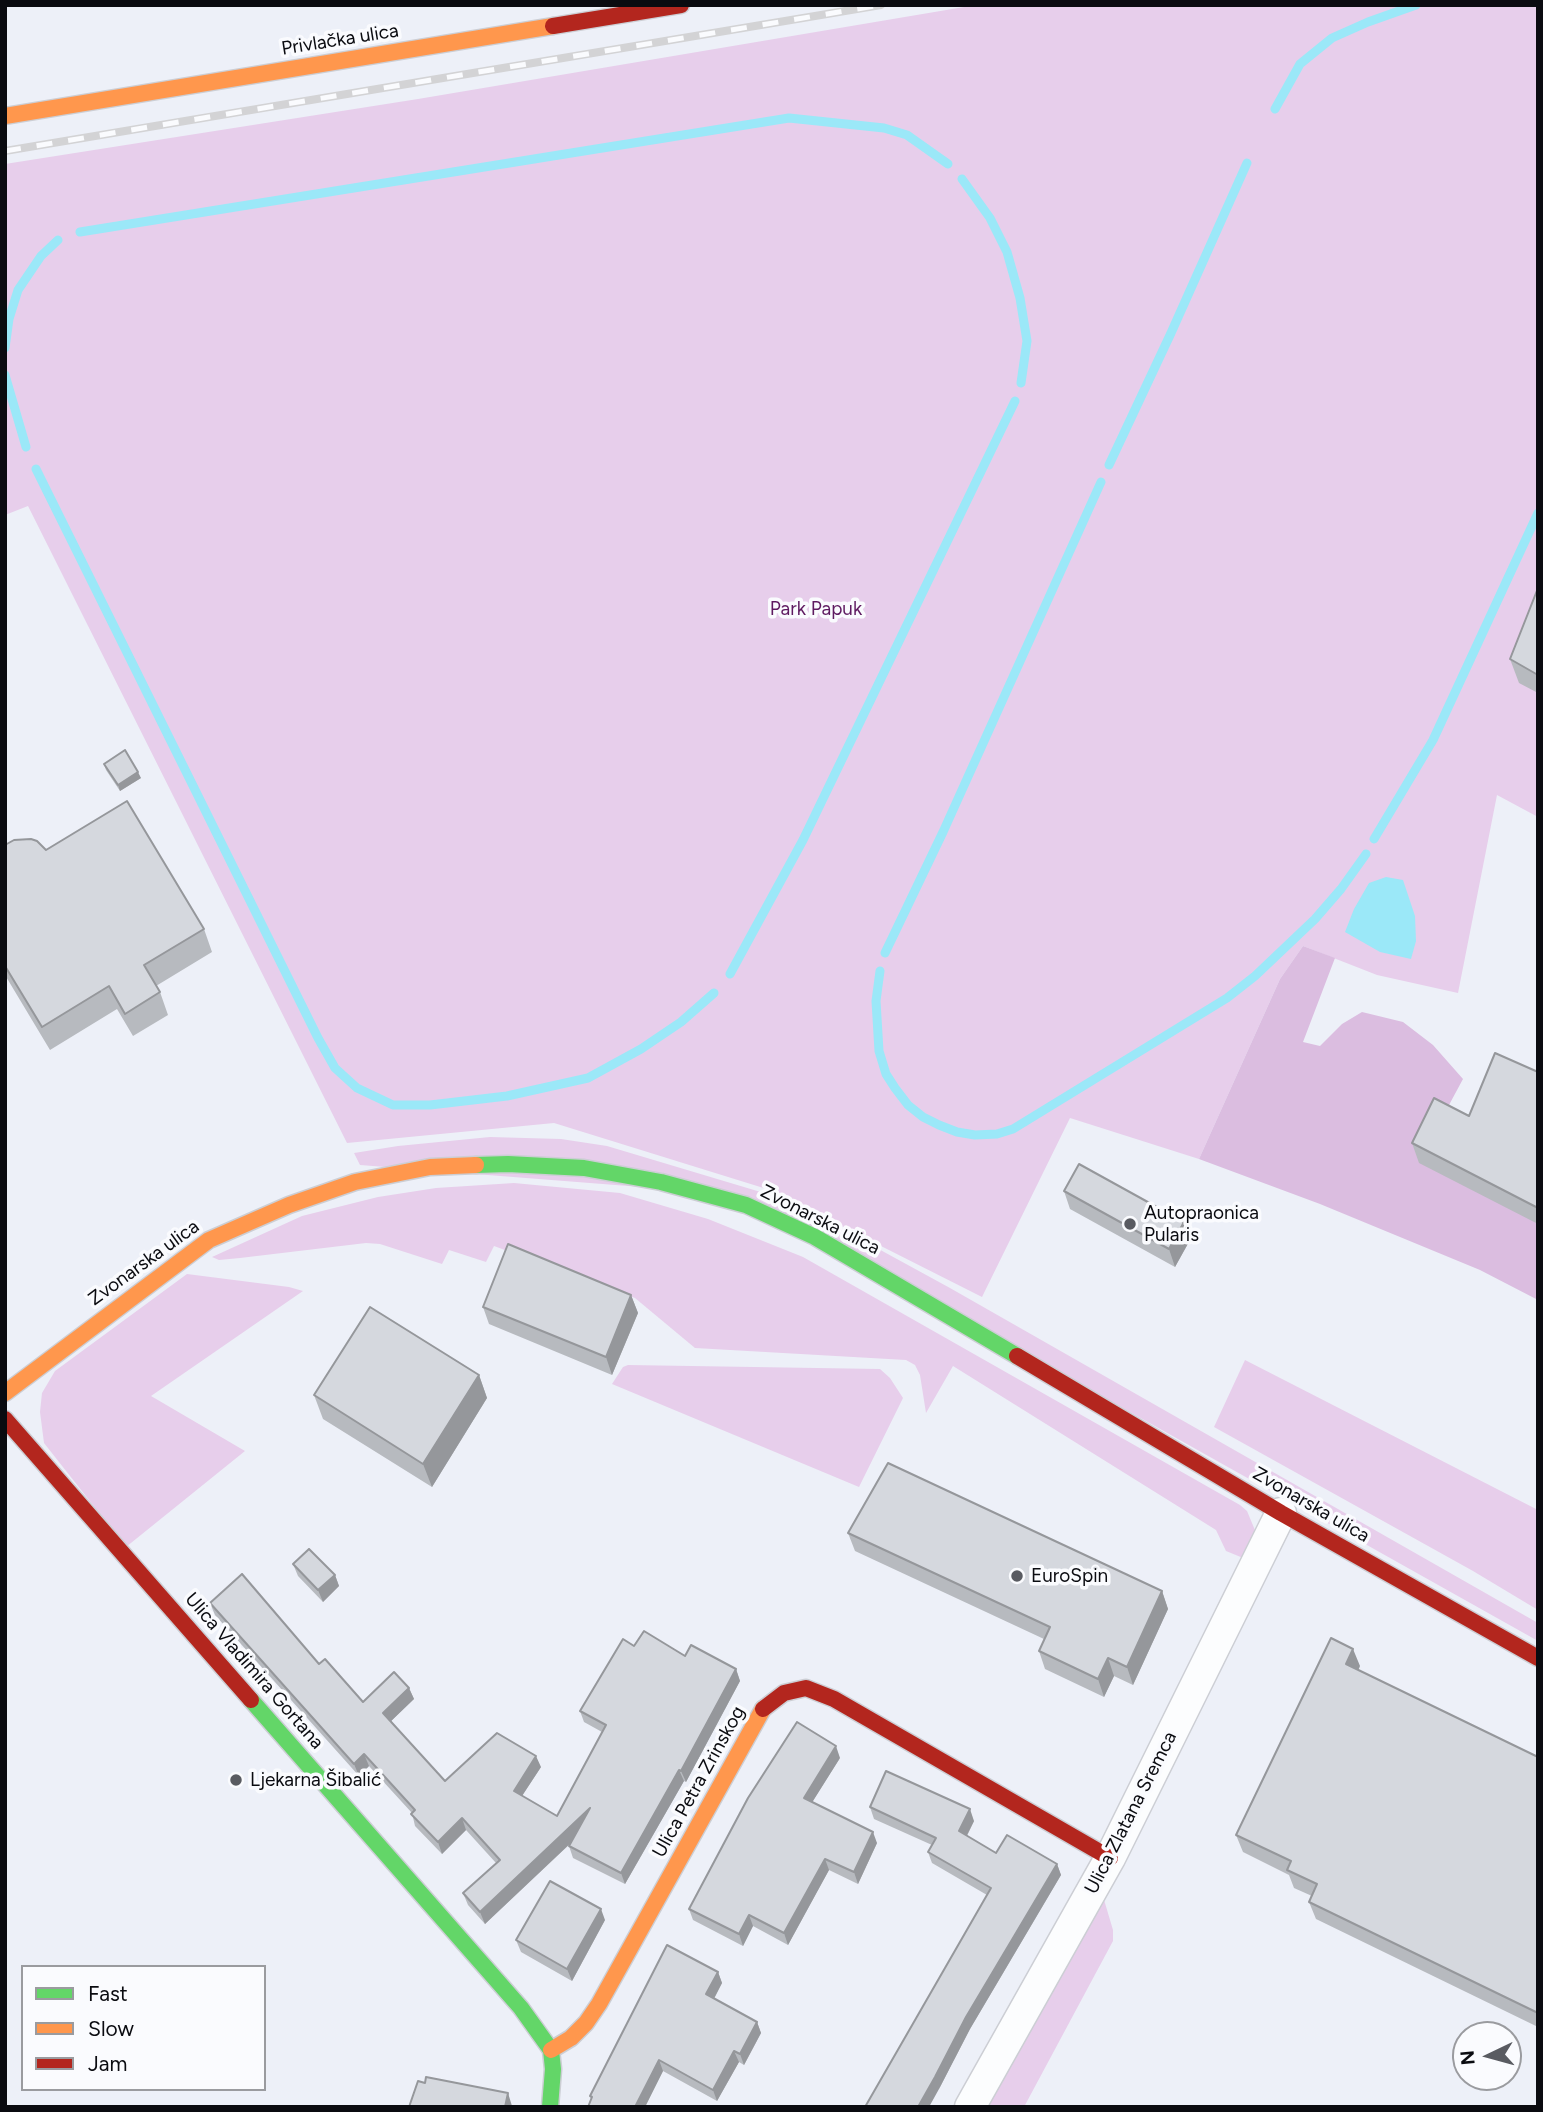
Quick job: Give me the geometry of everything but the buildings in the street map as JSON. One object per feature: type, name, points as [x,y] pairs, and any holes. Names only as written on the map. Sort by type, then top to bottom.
[{"type":"street","name":"Privlačka ulica","points":[[5,116],[681,5]]},
{"type":"street","name":"Zvonarska ulica","points":[[5,1393],[208,1240],[289,1205],[355,1182],[430,1167],[508,1164],[584,1168],[661,1182],[746,1205],[815,1237],[1281,1513],[1538,1658]]},
{"type":"street","name":"Ulica Vladimira Gortana","points":[[5,1419],[521,2008],[551,2050]]},
{"type":"street","name":"Ulica Zlatana Sremca","points":[[970,2107],[1110,1858],[1281,1513]]},
{"type":"street","name":"Ulica Petra Zrinskog","points":[[551,2050],[571,2038],[599,2004],[765,1706],[783,1693],[806,1688],[834,1699],[1110,1858]]},
{"type":"street","points":[[551,2050],[551,2107]]},
{"type":"green space","name":"Park Papuk","points":[[976,5],[1538,5],[1538,817],[1497,795],[1458,993],[1377,975],[1303,946],[1280,979],[1199,1159],[1070,1118],[982,1297],[770,1190],[554,1123],[347,1143],[28,506],[5,515],[5,164],[418,99]]},
{"type":"green space","points":[[490,1137],[561,1139],[607,1146],[774,1196],[950,1288],[1538,1623],[1538,1641],[743,1195],[360,1165],[354,1153]]},
{"type":"green space","points":[[514,1183],[620,1193],[708,1219],[803,1257],[1240,1505],[1247,1511],[1257,1535],[1248,1560],[1226,1551],[1216,1530],[953,1366],[926,1413],[920,1375],[915,1365],[906,1360],[695,1348],[635,1298],[494,1246],[486,1262],[449,1250],[442,1264],[380,1244],[366,1243],[219,1260],[212,1257],[302,1216],[378,1197],[436,1188]]},
{"type":"green space","points":[[187,1274],[303,1291],[151,1396],[245,1451],[126,1547],[44,1443],[40,1412],[42,1393],[55,1371]]},
{"type":"green space","points":[[1245,1360],[1538,1510],[1538,1610],[1214,1427]]},
{"type":"green space","points":[[623,1367],[880,1369],[890,1378],[903,1398],[859,1487],[612,1384]]},
{"type":"green space","points":[[1102,1893],[1113,1930],[1113,1941],[1024,2107],[985,2107]]},
{"type":"shaded area","points":[[1303,946],[1335,958],[1303,1042],[1320,1046],[1342,1024],[1362,1012],[1403,1022],[1433,1045],[1463,1079],[1442,1118],[1538,1224],[1538,1300],[1480,1270],[1320,1204],[1199,1159],[1280,979]]},
{"type":"water","points":[[1386,877],[1403,880],[1415,916],[1416,941],[1411,959],[1380,952],[1345,932],[1369,883]]},
{"type":"waterway","points":[[1275,109],[1300,64],[1332,38],[1416,5]]},
{"type":"waterway","points":[[80,232],[789,118],[884,128],[907,135],[948,164]]},
{"type":"waterway","points":[[1109,465],[1247,163]]},
{"type":"waterway","points":[[962,179],[990,218],[1007,252],[1020,298],[1027,341],[1021,383]]},
{"type":"waterway","points":[[5,348],[9,319],[18,290],[41,256],[58,240]]},
{"type":"waterway","points":[[5,375],[26,447]]},
{"type":"waterway","points":[[730,974],[803,840],[1015,401]]},
{"type":"waterway","points":[[36,469],[318,1038],[335,1068],[357,1088],[393,1105],[430,1105],[507,1096],[588,1078],[641,1049],[681,1022],[714,993]]},
{"type":"waterway","points":[[885,953],[943,832],[1101,482]]},
{"type":"waterway","points":[[1374,839],[1433,740],[1538,513]]},
{"type":"waterway","points":[[880,971],[876,1001],[879,1051],[886,1074],[895,1088],[908,1105],[939,1125],[975,1135],[997,1134],[1013,1129],[1227,998],[1255,976],[1315,919],[1366,854]]},
{"type":"railway","points":[[5,151],[881,5]]},
{"type":"traffic: fast","points":[[476,1165],[584,1168],[661,1182],[746,1205],[815,1237],[1017,1356]]},
{"type":"traffic: fast","points":[[251,1700],[521,2008],[551,2050],[553,2069],[550,2107]]},
{"type":"traffic: slow","points":[[5,116],[553,26]]},
{"type":"traffic: slow","points":[[5,1393],[209,1240],[289,1205],[355,1182],[430,1167],[476,1165]]},
{"type":"traffic: slow","points":[[551,2050],[571,2038],[599,2004],[763,1709]]},
{"type":"traffic: jam","points":[[553,26],[681,5]]},
{"type":"traffic: jam","points":[[1017,1356],[1281,1513],[1538,1658]]},
{"type":"traffic: jam","points":[[5,1419],[251,1700]]},
{"type":"traffic: jam","points":[[763,1709],[784,1693],[806,1688],[834,1699],[1110,1858]]},
{"type":"place","name":"Autopraonica Pularis","points":[[1130,1224]]},
{"type":"place","name":"EuroSpin","points":[[1017,1576]]},
{"type":"place","name":"Ljekarna Šibalić","points":[[236,1780]]}]
